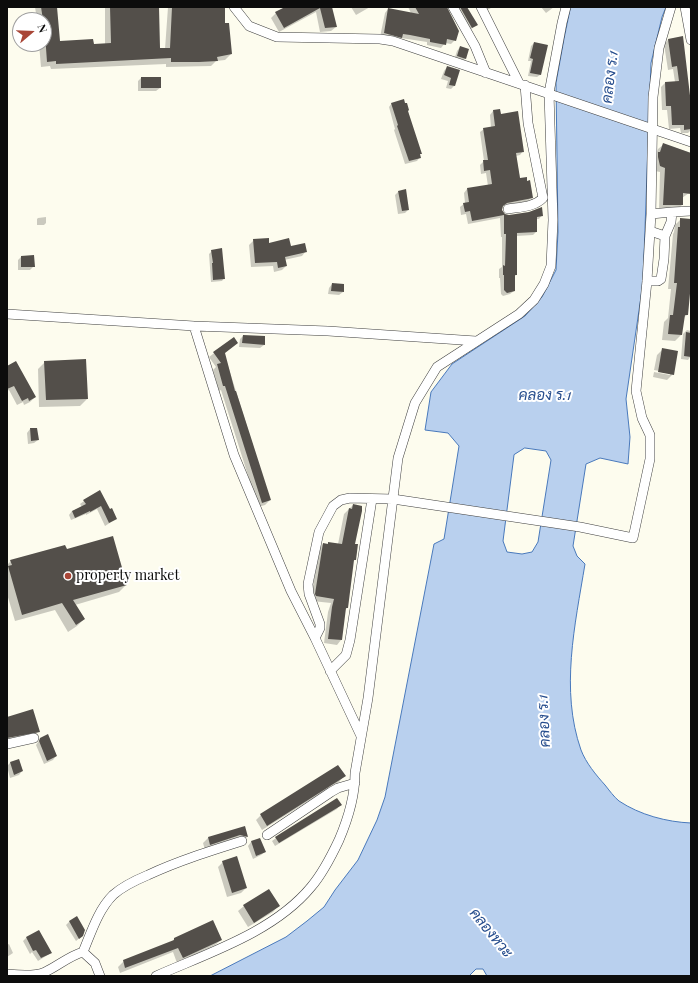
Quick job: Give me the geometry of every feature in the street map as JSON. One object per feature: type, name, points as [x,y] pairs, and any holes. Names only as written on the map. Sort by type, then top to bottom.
[{"type":"street","points":[[234,7],[249,26],[277,37],[380,39],[393,41],[691,142]]},
{"type":"street","points":[[453,7],[475,46],[486,73]]},
{"type":"street","points":[[481,7],[522,84],[542,198],[538,203],[532,205],[508,209]]},
{"type":"street","points":[[156,976],[242,938],[260,928],[295,904],[311,888],[319,876],[333,852],[346,823],[355,783],[355,773],[368,698],[398,458],[405,430],[415,403],[437,367],[519,314],[534,300],[544,284],[551,266],[553,220],[552,94],[562,23],[566,7]]},
{"type":"street","points":[[315,638],[320,628],[320,624],[309,594],[308,584],[312,562],[320,532],[333,506],[341,500],[350,498],[393,499],[580,527],[633,538],[650,459],[650,435],[642,418],[636,391],[647,281],[651,214],[651,128],[653,97],[659,48],[671,7]]},
{"type":"street","points":[[685,7],[690,34]]},
{"type":"street","points":[[651,214],[691,211]]},
{"type":"street","points":[[647,281],[658,281],[661,279],[664,260],[665,236],[672,222],[672,212]]},
{"type":"street","points":[[650,231],[665,236]]},
{"type":"street","points":[[7,314],[194,326],[328,331],[476,341]]},
{"type":"street","points":[[194,326],[234,455],[291,592],[315,638],[361,736]]},
{"type":"street","points":[[330,670],[346,655],[350,640],[372,499]]},
{"type":"street","points":[[7,744],[34,738]]},
{"type":"street","points":[[266,835],[331,792],[338,788],[355,783]]},
{"type":"street","points":[[83,952],[94,925],[113,896],[120,890],[177,862],[242,841]]},
{"type":"street","points":[[7,974],[25,975],[44,973],[74,954],[83,952]]},
{"type":"street","points":[[83,952],[95,963],[100,976]]},
{"type":"water","points":[[571,7],[666,7],[662,17],[651,63],[643,283],[626,399],[630,437],[628,464],[600,458],[586,464],[573,546],[577,556],[585,564],[577,610],[571,657],[570,681],[571,704],[581,750],[592,769],[612,793],[619,801],[645,814],[673,821],[691,823],[691,976],[487,976],[483,969],[476,969],[469,976],[210,976],[286,937],[324,907],[358,860],[377,820],[385,797],[434,544],[444,539],[459,446],[448,433],[425,430],[431,392],[452,364],[525,316],[542,297],[556,270],[558,232],[556,83]],"holes":[[[525,448],[546,451],[551,460],[538,542],[532,552],[522,554],[507,552],[503,541],[514,455]]]},
{"type":"building","points":[[41,7],[57,7],[60,41],[93,39],[94,44],[111,43],[110,7],[159,7],[160,48],[170,48],[172,7],[225,7],[225,23],[229,23],[232,54],[217,57],[218,61],[171,62],[171,58],[56,64],[56,61],[47,62],[46,52],[52,52],[52,12],[42,12]]},
{"type":"building","points":[[285,7],[332,7],[337,27],[325,28],[320,8],[284,28],[275,12]]},
{"type":"building","points":[[415,7],[447,7],[459,31],[456,41],[447,39],[446,45],[430,42],[430,39],[410,35],[403,34],[402,38],[384,33],[388,8],[419,14]]},
{"type":"building","points":[[460,7],[467,7],[478,25],[472,28]]},
{"type":"building","points":[[683,36],[691,104],[691,129],[684,130],[684,125],[672,125],[671,106],[666,106],[665,82],[679,81],[677,66],[672,67],[668,39]]},
{"type":"building","points":[[534,42],[548,45],[541,75],[530,73],[533,59],[530,58]]},
{"type":"building","points":[[460,46],[469,49],[466,59],[457,56]]},
{"type":"building","points":[[447,66],[460,70],[455,86],[449,85],[451,78],[444,75]]},
{"type":"building","points":[[141,77],[161,77],[161,88],[141,88]]},
{"type":"building","points":[[404,99],[405,103],[407,103],[408,111],[422,154],[420,154],[421,158],[409,161],[391,103]]},
{"type":"building","points":[[500,109],[501,114],[518,111],[524,152],[516,153],[520,178],[527,177],[527,181],[530,180],[533,198],[507,203],[503,206],[502,210],[505,214],[509,215],[529,212],[542,207],[543,216],[537,217],[537,232],[517,233],[517,275],[515,275],[515,291],[507,293],[504,290],[503,275],[503,265],[505,266],[506,234],[504,234],[504,215],[472,221],[470,211],[465,212],[463,203],[469,202],[467,188],[492,184],[490,170],[484,171],[483,160],[488,160],[483,128],[495,126],[493,110]]},
{"type":"building","points":[[663,143],[691,153],[691,194],[683,193],[683,205],[663,205],[665,168],[660,166],[658,152],[660,152]]},
{"type":"building","points":[[406,189],[409,210],[402,211],[398,191]]},
{"type":"building","points":[[680,218],[691,219],[691,283],[688,315],[685,315],[682,335],[668,334],[670,315],[673,315],[677,283],[674,283]]},
{"type":"building","points":[[269,238],[269,243],[289,238],[291,246],[305,243],[307,252],[285,257],[287,266],[278,268],[277,262],[255,263],[253,239]]},
{"type":"building","points":[[222,248],[225,279],[213,280],[211,250]]},
{"type":"building","points":[[34,255],[35,267],[21,267],[21,256]]},
{"type":"building","points":[[332,283],[344,284],[344,292],[331,291]]},
{"type":"building","points":[[686,332],[691,333],[691,357],[684,356]]},
{"type":"building","points":[[243,335],[265,336],[265,345],[242,343]]},
{"type":"building","points":[[234,337],[238,343],[225,353],[235,391],[271,500],[262,503],[225,386],[223,386],[217,364],[221,363],[213,352]]},
{"type":"building","points":[[662,348],[678,351],[674,375],[658,372]]},
{"type":"building","points":[[86,359],[88,399],[46,400],[44,361]]},
{"type":"building","points":[[16,361],[36,397],[29,401],[28,398],[22,401],[14,386],[7,389],[7,366]]},
{"type":"building","points":[[30,428],[37,428],[39,440],[31,441]]},
{"type":"building","points":[[100,490],[110,509],[112,508],[117,519],[109,523],[101,506],[75,518],[72,511],[86,504],[83,500]]},
{"type":"building","points":[[353,504],[362,506],[362,511],[355,544],[358,544],[356,560],[354,560],[348,608],[346,608],[342,640],[328,639],[334,599],[316,596],[315,594],[323,543],[328,544],[328,542],[342,544],[349,508],[352,509]]},
{"type":"building","name":"property market","points":[[113,536],[127,585],[73,600],[85,619],[76,625],[62,603],[22,615],[8,566],[12,565],[10,560],[65,545],[67,549]]},
{"type":"building","points":[[33,709],[40,732],[7,738],[7,717]]},
{"type":"building","points":[[48,734],[57,756],[47,761],[39,741],[40,738]]},
{"type":"building","points":[[19,759],[23,771],[14,775],[10,762]]},
{"type":"building","points":[[338,765],[346,776],[267,826],[260,814]]},
{"type":"building","points":[[337,798],[342,805],[279,843],[275,837]]},
{"type":"building","points":[[245,826],[248,837],[240,835],[210,845],[208,837]]},
{"type":"building","points":[[260,838],[266,852],[256,856],[251,841]]},
{"type":"building","points":[[237,856],[247,888],[232,893],[222,861]]},
{"type":"building","points":[[269,889],[280,906],[254,923],[243,905]]},
{"type":"building","points":[[77,916],[85,930],[83,936],[79,939],[69,921]]},
{"type":"building","points":[[213,920],[222,940],[183,958],[178,948],[125,968],[123,960],[174,940],[174,938]]},
{"type":"building","points":[[39,930],[52,953],[41,958],[36,950],[33,951],[26,937]]},
{"type":"place","name":"property market","points":[[68,576]]},
{"type":"water label","name":"คลอง ร.1","points":[[610,77]]},
{"type":"water label","name":"คลอง ร.1","points":[[545,395]]},
{"type":"water label","name":"คลอง ร.1","points":[[544,721]]},
{"type":"water label","name":"คลองหวะ","points":[[491,933]]}]
